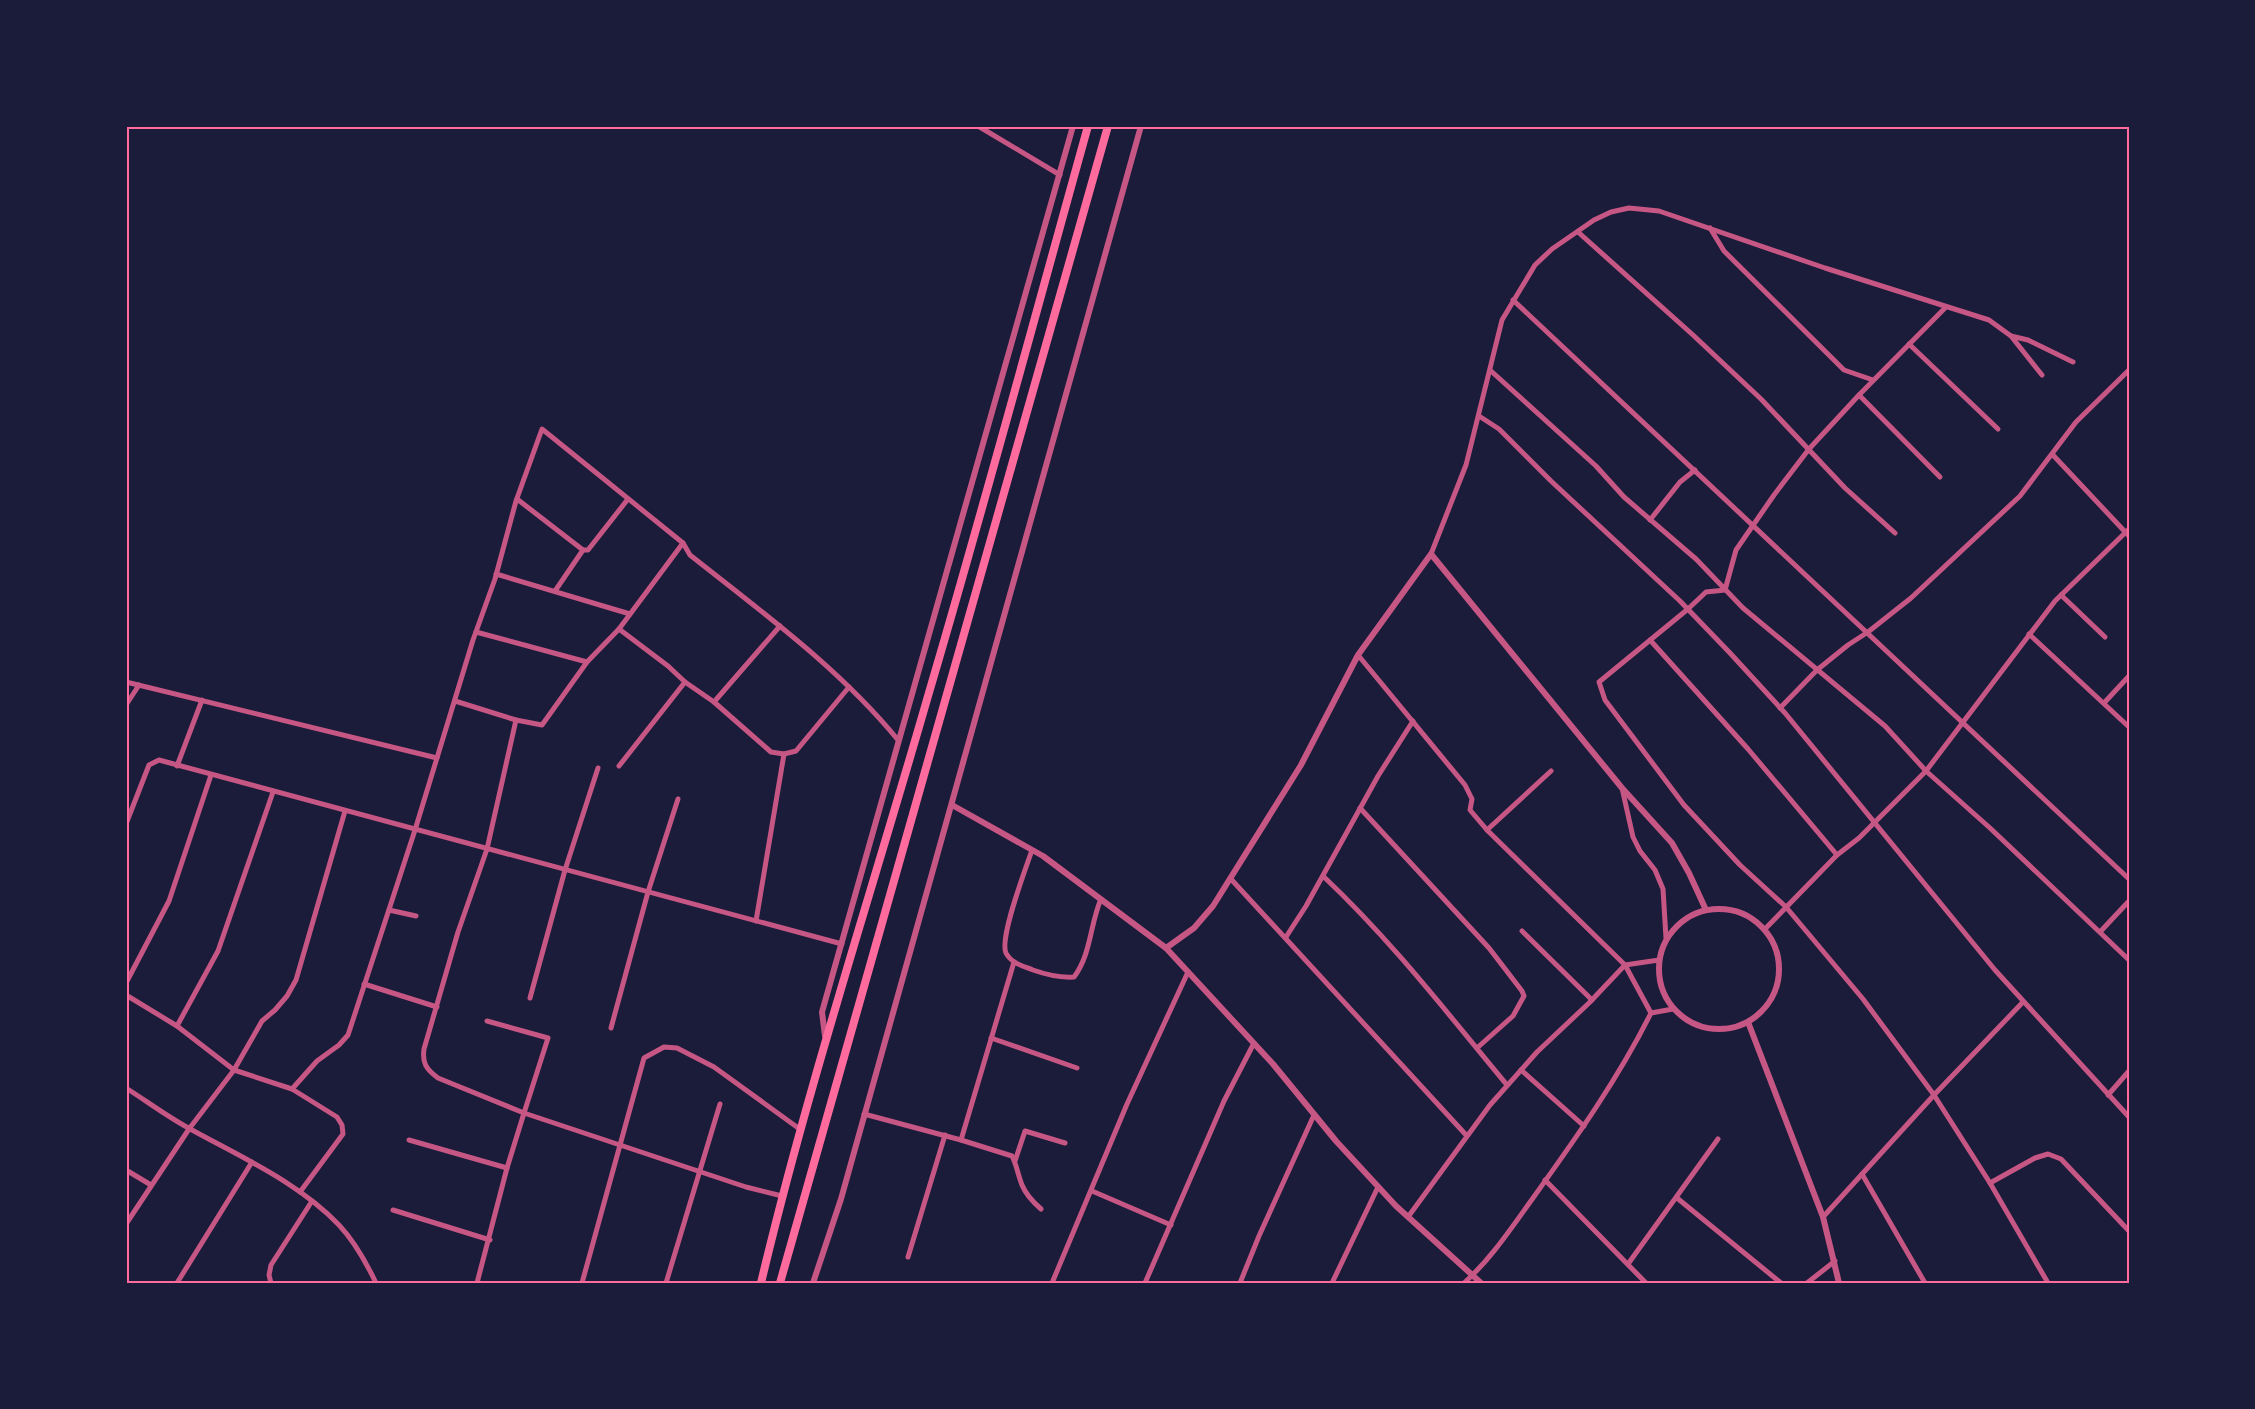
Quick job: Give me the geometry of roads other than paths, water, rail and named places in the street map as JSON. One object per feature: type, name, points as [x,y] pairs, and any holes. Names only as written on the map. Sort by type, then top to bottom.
[{"type":"highway","points":[[761,1283],[782,1196],[1039,309],[1088,126]]},
{"type":"highway","points":[[780,1283],[1108,126]]},
{"type":"street","points":[[978,126],[1060,175]]},
{"type":"street","points":[[826,1043],[822,1012],[1073,126]]},
{"type":"street","points":[[813,1283],[841,1199],[1142,126]]},
{"type":"street","points":[[1166,948],[1194,928],[1213,906],[1302,765],[1358,655],[1431,554],[1466,465],[1491,372],[1502,320],[1535,265],[1552,249],[1611,212],[1629,208],[1659,211],[1824,268],[1989,320],[2011,336],[2042,375]]},
{"type":"street","points":[[1710,228],[1724,251],[1844,370],[1873,380]]},
{"type":"street","points":[[1578,232],[1710,351],[1845,488],[1895,532]]},
{"type":"street","points":[[1513,300],[2129,879]]},
{"type":"street","points":[[1725,590],[1736,550],[1809,449],[1873,380],[1946,307]]},
{"type":"street","points":[[2011,336],[2028,340],[2073,362]]},
{"type":"street","points":[[1909,344],[1998,429]]},
{"type":"street","points":[[1780,708],[1817,670],[1911,598],[2020,496],[2076,422],[2129,370]]},
{"type":"street","points":[[1491,372],[1596,466],[1624,497],[1696,559],[1743,608],[1885,726],[1926,771],[2129,960]]},
{"type":"street","points":[[1859,395],[1940,477]]},
{"type":"street","points":[[1479,416],[1499,429],[1551,481],[1628,550],[1688,609],[1780,708],[2023,1002],[2129,1117]]},
{"type":"street","points":[[292,1089],[317,1061],[339,1045],[348,1035],[416,830],[496,574],[517,499],[542,429],[683,543],[690,555],[780,626],[872,708],[898,740]]},
{"type":"street","points":[[1765,929],[1837,855],[1859,838],[1926,771],[2061,595],[2128,532],[2052,454]]},
{"type":"street","points":[[1650,520],[1680,482],[1695,470]]},
{"type":"street","points":[[517,499],[584,550]]},
{"type":"street","points":[[555,591],[584,550],[588,550],[628,499]]},
{"type":"street","points":[[456,701],[516,720],[542,725],[587,662],[619,629],[683,543]]},
{"type":"street","points":[[1431,554],[1622,788],[1672,843],[1706,910]]},
{"type":"street","points":[[496,574],[630,614]]},
{"type":"street","points":[[1725,590],[1706,591],[1688,609],[1599,682],[1605,700],[1684,805],[1740,865],[1786,907],[1863,999],[1934,1095],[1990,1183],[2048,1283]]},
{"type":"street","points":[[2061,595],[2105,637]]},
{"type":"street","points":[[714,702],[780,626]]},
{"type":"street","points":[[619,629],[668,666],[685,682],[714,702],[771,752],[784,754],[796,751],[849,687]]},
{"type":"street","points":[[476,632],[587,662]]},
{"type":"street","points":[[2029,634],[2129,727]]},
{"type":"street","points":[[1650,640],[1748,749],[1837,855]]},
{"type":"street","points":[[1358,655],[1465,785],[1472,799],[1470,810],[1487,830],[1624,965],[1651,1013]]},
{"type":"street","points":[[2104,703],[2129,676]]},
{"type":"street","points":[[126,682],[437,758]]},
{"type":"street","points":[[619,766],[685,682]]},
{"type":"street","points":[[126,705],[139,685]]},
{"type":"street","points":[[177,766],[202,700]]},
{"type":"street","points":[[516,720],[488,849],[458,932],[422,1061],[428,1071],[438,1078],[524,1113],[620,1147],[782,1196]]},
{"type":"street","points":[[1286,937],[1413,721]]},
{"type":"street","points":[[756,921],[784,754]]},
{"type":"street","points":[[126,824],[149,765],[159,760],[842,944]]},
{"type":"street","points":[[530,998],[565,870],[598,768]]},
{"type":"street","points":[[1487,830],[1551,771]]},
{"type":"street","points":[[126,983],[169,900],[211,775]]},
{"type":"street","points":[[1622,788],[1633,837],[1640,851],[1655,870],[1663,890],[1666,938],[1659,960],[1660,986],[1673,1009],[1692,1024],[1716,1030],[1748,1022],[1762,1012],[1775,991],[1780,969],[1776,948],[1765,929],[1748,915],[1726,908],[1706,910],[1682,921],[1666,938]]},
{"type":"street","points":[[177,1026],[218,951],[273,792]]},
{"type":"street","points":[[610,1028],[648,892],[678,799]]},
{"type":"street","points":[[952,805],[1032,850],[1166,948],[1254,1043],[1378,1187],[1481,1283]]},
{"type":"street","points":[[1360,808],[1489,948],[1522,991],[1524,996],[1513,1016],[1477,1048]]},
{"type":"street","points":[[126,1224],[189,1129],[234,1070],[262,1021],[287,996],[296,980],[345,811]]},
{"type":"street","points":[[1032,850],[1010,918],[1005,943],[1006,952],[1014,962],[1060,978],[1074,977],[1082,967],[1095,913],[1101,899]]},
{"type":"street","points":[[1323,876],[1348,900],[1415,974],[1507,1085]]},
{"type":"street","points":[[1230,878],[1467,1136]]},
{"type":"street","points":[[2100,932],[2129,901]]},
{"type":"street","points":[[389,910],[416,916]]},
{"type":"street","points":[[1522,931],[1592,1000]]},
{"type":"street","points":[[1408,1217],[1467,1136],[1507,1085],[1537,1052],[1592,1000],[1624,965],[1659,960]]},
{"type":"street","points":[[961,1140],[1014,962]]},
{"type":"street","points":[[1052,1283],[1128,1104],[1188,972]]},
{"type":"street","points":[[364,984],[437,1007]]},
{"type":"street","points":[[126,995],[177,1026],[234,1070],[292,1089],[337,1117],[342,1125],[343,1134],[300,1192]]},
{"type":"street","points":[[1823,1217],[1934,1095],[2023,1002]]},
{"type":"street","points":[[1651,1013],[1673,1009]]},
{"type":"street","points":[[1464,1283],[1473,1275],[1584,1126],[1606,1094],[1651,1013]]},
{"type":"street","points":[[477,1283],[507,1168],[548,1038],[487,1021]]},
{"type":"street","points":[[1748,1022],[1823,1217],[1839,1283]]},
{"type":"street","points":[[990,1038],[1077,1068]]},
{"type":"street","points":[[1145,1283],[1224,1101],[1254,1043]]},
{"type":"street","points":[[582,1283],[644,1058],[664,1047],[677,1047],[714,1067],[801,1130]]},
{"type":"street","points":[[1521,1070],[1584,1126]]},
{"type":"street","points":[[2108,1095],[2129,1071]]},
{"type":"street","points":[[126,1088],[189,1129],[252,1162],[312,1201],[340,1225],[362,1254],[376,1283]]},
{"type":"street","points":[[666,1283],[720,1104]]},
{"type":"street","points":[[864,1114],[945,1135],[1012,1156],[1030,1200],[1041,1209]]},
{"type":"street","points":[[1240,1283],[1314,1115]]},
{"type":"street","points":[[1015,1161],[1025,1131],[1065,1143]]},
{"type":"street","points":[[908,1257],[945,1135]]},
{"type":"street","points":[[1628,1264],[1718,1139]]},
{"type":"street","points":[[409,1140],[507,1168]]},
{"type":"street","points":[[1990,1183],[2035,1158],[2048,1154],[2061,1159],[2129,1231]]},
{"type":"street","points":[[177,1283],[252,1162]]},
{"type":"street","points":[[126,1170],[151,1185]]},
{"type":"street","points":[[1862,1174],[1926,1283]]},
{"type":"street","points":[[1545,1180],[1646,1283]]},
{"type":"street","points":[[1332,1283],[1378,1187]]},
{"type":"street","points":[[1092,1191],[1171,1225]]},
{"type":"street","points":[[1677,1198],[1781,1283]]},
{"type":"street","points":[[271,1283],[269,1275],[271,1265],[312,1201]]},
{"type":"street","points":[[393,1210],[490,1240]]},
{"type":"street","points":[[1808,1283],[1835,1261]]}]
